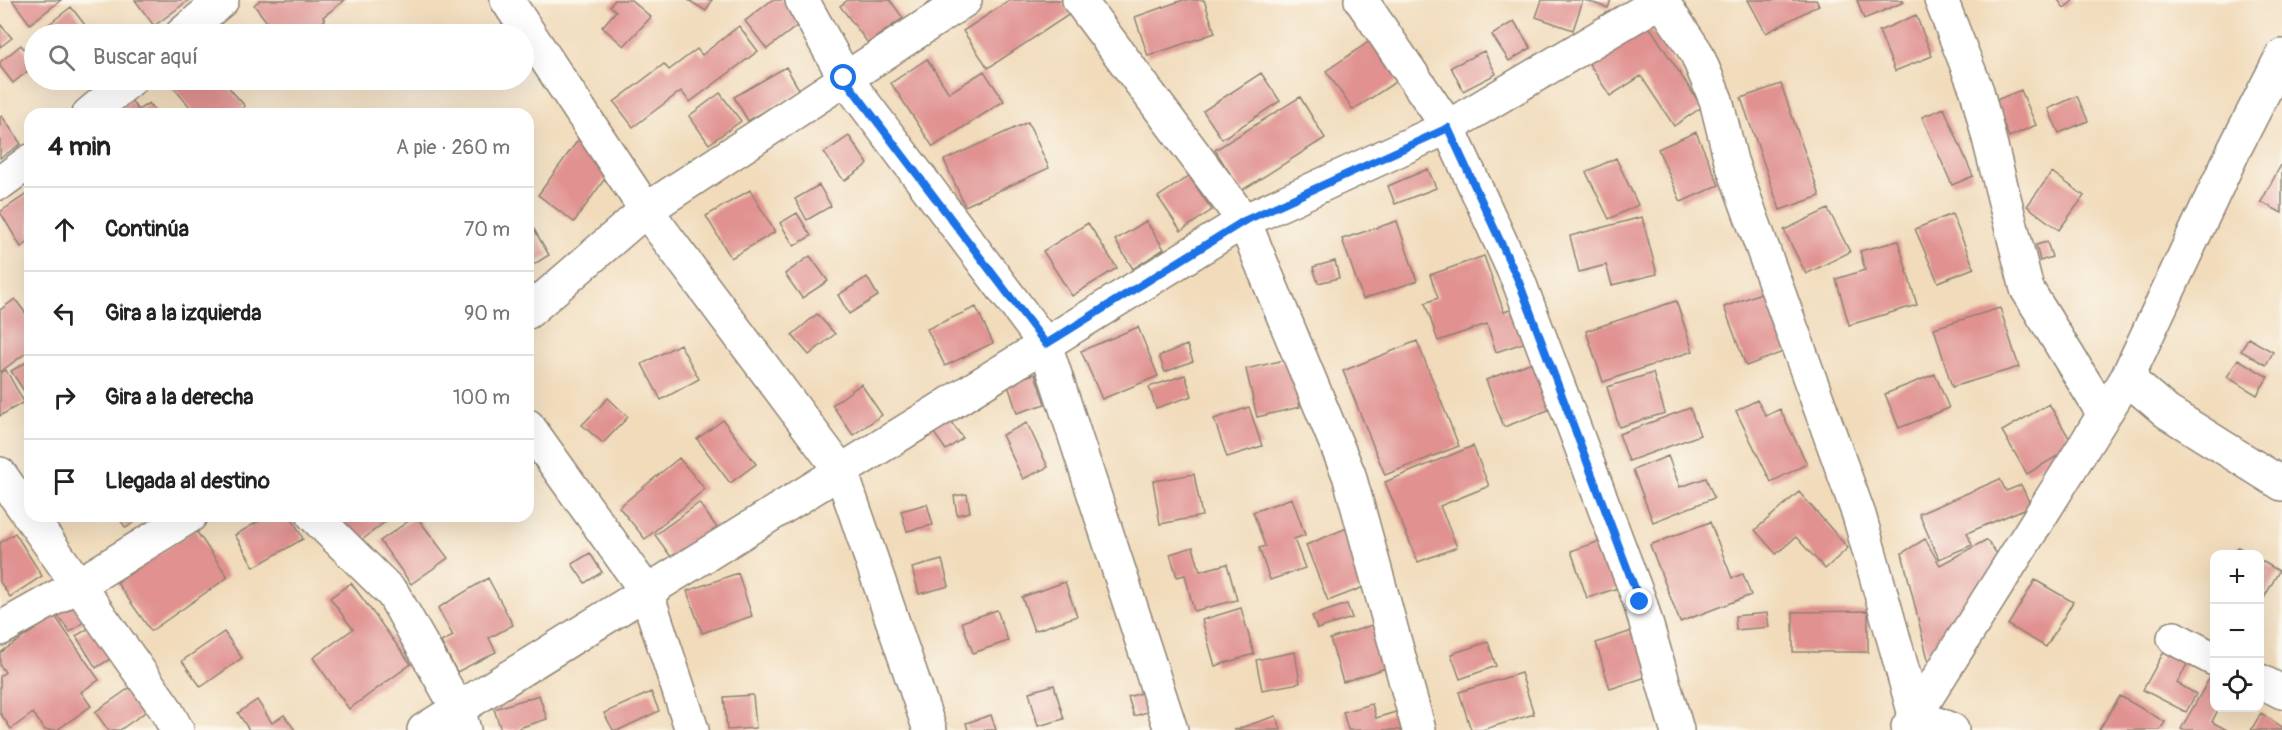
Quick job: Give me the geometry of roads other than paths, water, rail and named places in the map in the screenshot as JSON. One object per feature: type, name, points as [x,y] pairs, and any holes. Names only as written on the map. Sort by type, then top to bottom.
[{"type":"street","points":[[194,24],[222,0]]},
{"type":"street","points":[[507,0],[523,24]]},
{"type":"street","points":[[802,0],[844,78],[1046,344],[1171,730]]},
{"type":"street","points":[[534,307],[646,210],[965,0]]},
{"type":"street","points":[[1079,0],[1244,221],[1348,475],[1419,730]]},
{"type":"street","points":[[1361,0],[1448,128],[1519,282],[1640,602],[1677,730]]},
{"type":"street","points":[[424,730],[461,720],[646,591],[1244,221],[1448,128],[1661,0],[1696,52],[1716,100],[1735,172],[1859,515],[1911,723]]},
{"type":"street","points":[[1941,0],[1977,91],[2027,289],[2103,413]]},
{"type":"street","points":[[534,41],[646,210],[841,471],[930,730]]},
{"type":"street","points":[[1911,723],[2127,378],[2234,150],[2282,56]]},
{"type":"street","points":[[96,108],[118,90]]},
{"type":"street","points":[[0,183],[24,165]]},
{"type":"street","points":[[2127,378],[2167,412],[2282,484]]},
{"type":"street","points":[[534,434],[646,591],[693,730]]},
{"type":"street","points":[[0,474],[24,508]]},
{"type":"street","points":[[34,522],[165,708],[177,730]]},
{"type":"street","points":[[0,629],[78,585],[180,522]]},
{"type":"street","points":[[320,522],[393,594],[461,720]]},
{"type":"street","points":[[2174,638],[2212,658]]},
{"type":"street","points":[[2264,683],[2282,692]]},
{"type":"street","points":[[1911,723],[1952,730]]}]
